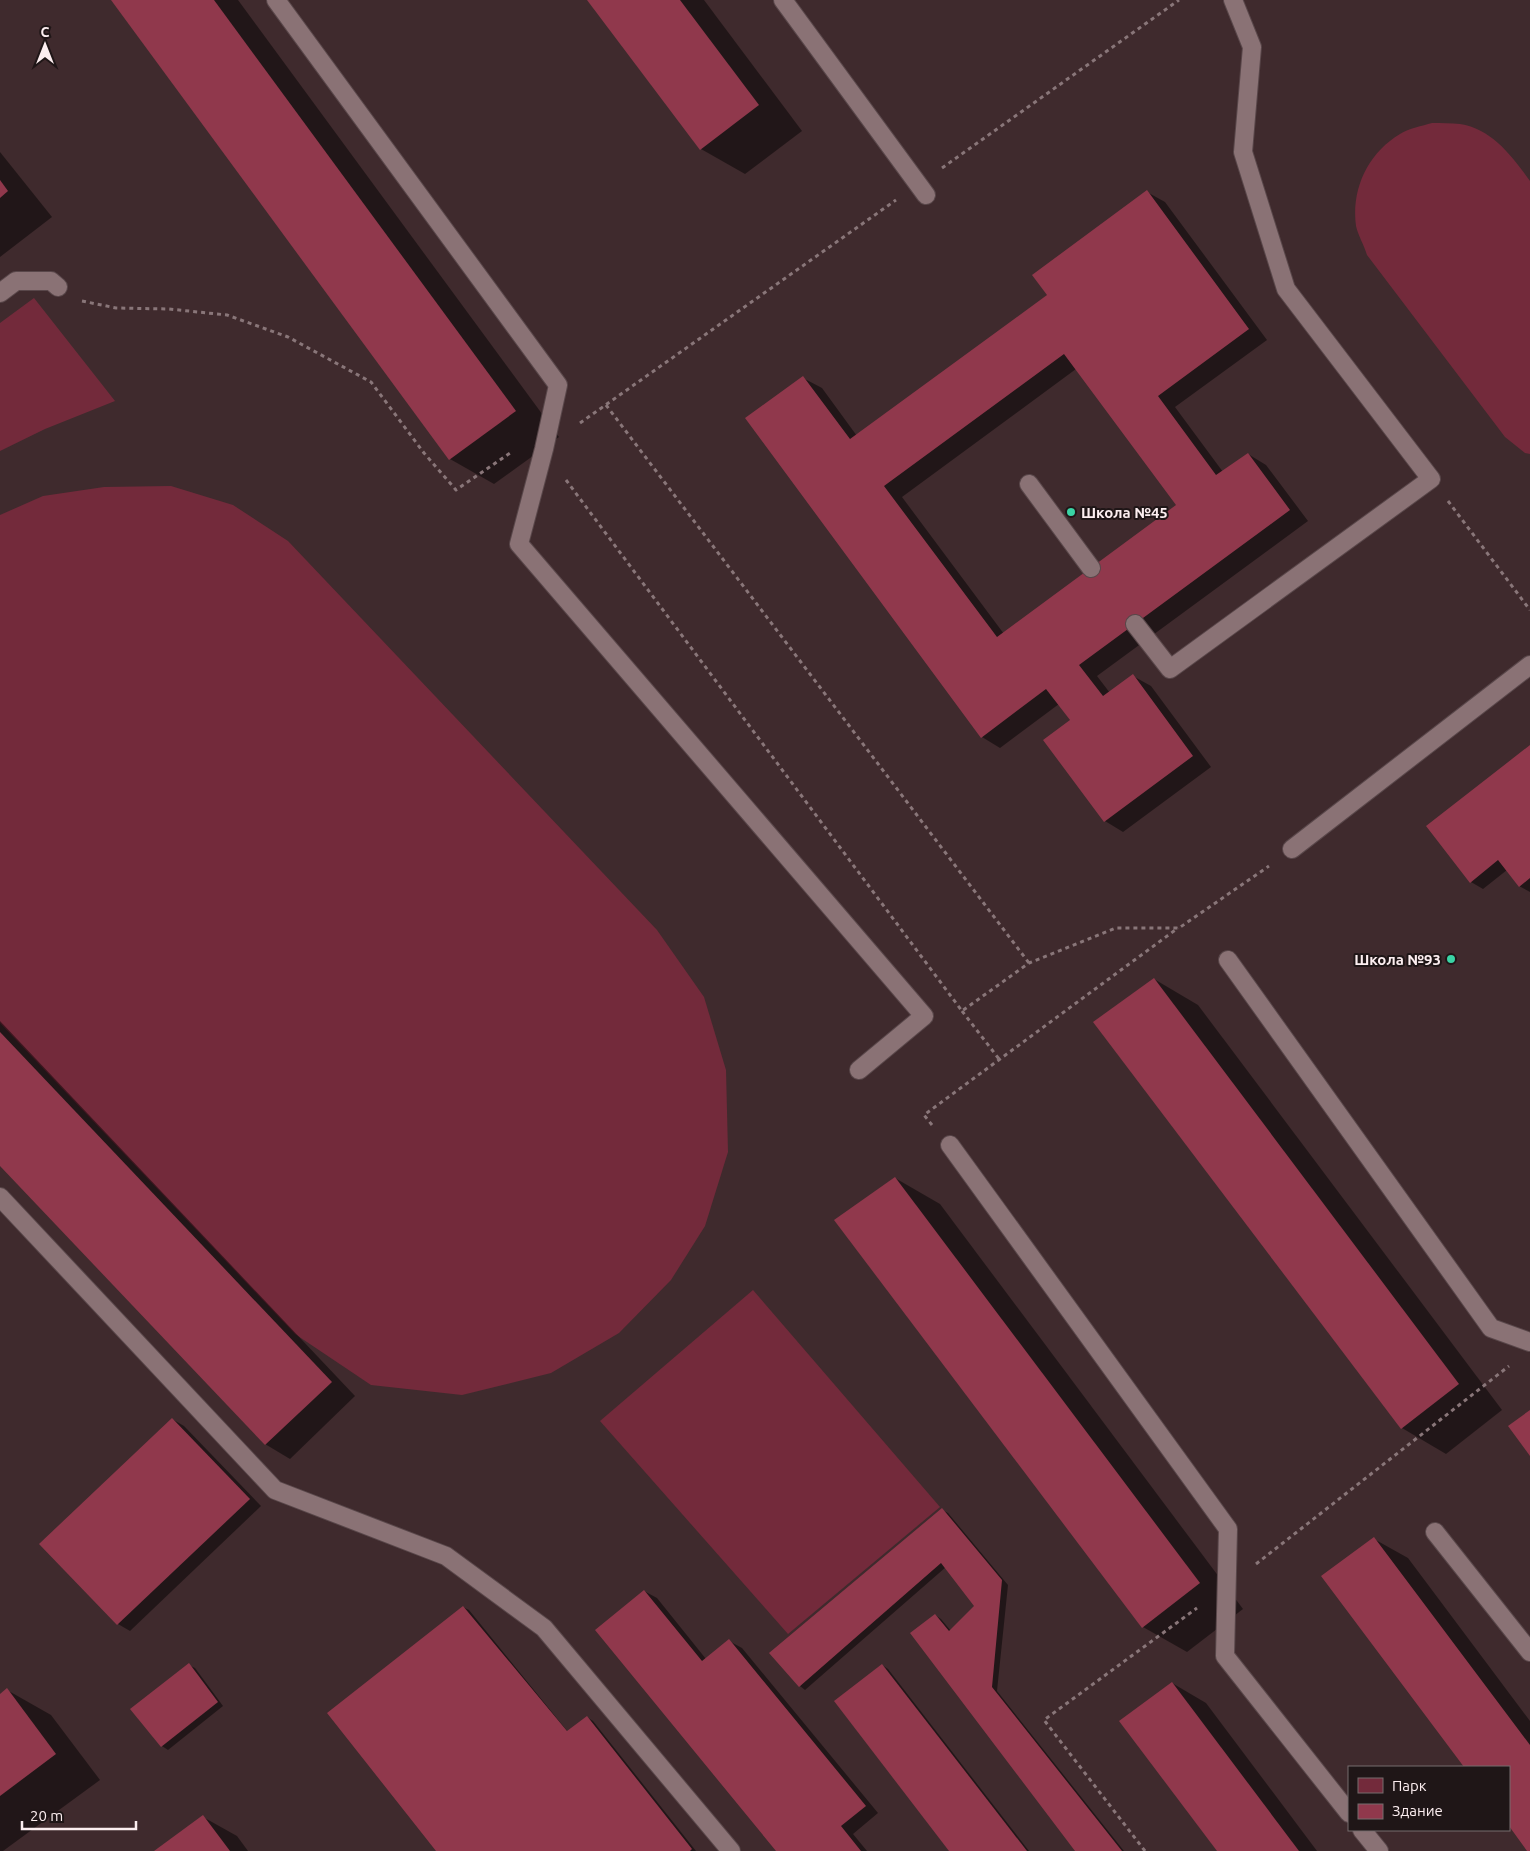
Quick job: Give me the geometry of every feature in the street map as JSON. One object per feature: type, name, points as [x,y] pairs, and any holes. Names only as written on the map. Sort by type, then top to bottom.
[{"type":"lane","points":[[276,0],[558,385],[544,450],[519,544],[924,1016],[859,1070]]},
{"type":"lane","points":[[783,0],[922,190]]},
{"type":"lane","points":[[1135,624],[1170,669],[1431,479],[1286,289],[1243,152],[1252,47],[1233,0]]},
{"type":"lane","points":[[0,293],[16,281],[51,280],[58,288]]},
{"type":"lane","points":[[1029,484],[1091,568]]},
{"type":"lane","points":[[1292,849],[1530,666]]},
{"type":"lane","points":[[1228,960],[1491,1328],[1530,1342]]},
{"type":"lane","points":[[950,1145],[1228,1529],[1225,1656],[1348,1812]]},
{"type":"lane","points":[[0,1197],[275,1490],[446,1556],[544,1628],[731,1851]]},
{"type":"lane","points":[[1435,1532],[1530,1652]]},
{"type":"lane","points":[[1363,1831],[1379,1851]]},
{"type":"path","points":[[58,288],[81,301],[116,308],[169,309],[227,315],[288,338],[371,382],[424,453],[456,490],[510,453],[544,450],[606,404],[922,190],[1179,0]]},
{"type":"path","points":[[606,404],[1029,963]]},
{"type":"path","points":[[544,450],[999,1060]]},
{"type":"path","points":[[1431,479],[1530,610]]},
{"type":"path","points":[[950,1145],[924,1115],[1179,928],[1258,874]]},
{"type":"path","points":[[962,1011],[1029,963],[1116,928],[1179,928]]},
{"type":"green space","points":[[1432,123],[1460,124],[1482,132],[1508,153],[1530,181],[1530,454],[1525,453],[1505,437],[1367,255],[1356,226],[1355,212],[1359,186],[1364,173],[1379,151],[1400,134]]},
{"type":"green space","points":[[34,298],[115,401],[45,429],[0,451],[0,323]]},
{"type":"green space","points":[[171,486],[233,505],[288,541],[657,930],[704,997],[726,1070],[728,1152],[705,1226],[671,1280],[619,1333],[551,1373],[462,1395],[371,1385],[295,1334],[0,1023],[0,515],[43,496],[104,487]]},
{"type":"green space","points":[[753,1290],[940,1507],[788,1634],[600,1421]]},
{"type":"building","points":[[111,0],[214,0],[516,411],[449,460]]},
{"type":"building","points":[[587,0],[680,0],[759,105],[700,150]]},
{"type":"building","points":[[0,180],[8,191],[0,198]]},
{"type":"building","points":[[1147,190],[1249,329],[1158,396],[1216,475],[1248,453],[1290,510],[1079,665],[1103,696],[1133,674],[1193,756],[1104,822],[1043,740],[1070,720],[1046,689],[981,738],[745,418],[803,376],[850,439],[1047,295],[1032,275]],"holes":[[[1064,354],[1176,505],[997,637],[884,486]]]},
{"type":"building","points":[[1530,745],[1530,878],[1519,887],[1498,860],[1470,883],[1426,826]]},
{"type":"building","points":[[1154,978],[1459,1384],[1401,1429],[1093,1022]]},
{"type":"building","points":[[0,1032],[332,1382],[265,1445],[0,1166]]},
{"type":"building","points":[[895,1177],[1200,1583],[1142,1628],[834,1220]]},
{"type":"building","points":[[1530,1410],[1530,1456],[1508,1426]]},
{"type":"building","points":[[172,1418],[250,1499],[117,1625],[39,1544]]},
{"type":"building","points":[[942,1508],[1002,1580],[992,1687],[1122,1851],[1075,1851],[910,1633],[935,1614],[949,1631],[974,1606],[941,1563],[799,1687],[769,1653]]},
{"type":"building","points":[[1374,1537],[1530,1745],[1530,1851],[1527,1851],[1510,1827],[1510,1766],[1463,1766],[1321,1576]]},
{"type":"building","points":[[644,1590],[702,1661],[729,1639],[866,1806],[841,1826],[861,1851],[776,1851],[595,1630]]},
{"type":"building","points":[[463,1606],[567,1731],[587,1716],[692,1849],[690,1851],[436,1851],[327,1713]]},
{"type":"building","points":[[189,1663],[218,1702],[161,1747],[130,1709]]},
{"type":"building","points":[[882,1664],[1027,1851],[949,1851],[834,1701]]},
{"type":"building","points":[[1172,1682],[1299,1851],[1217,1851],[1119,1721]]},
{"type":"building","points":[[7,1688],[56,1754],[0,1796],[0,1694]]},
{"type":"building","points":[[203,1815],[230,1851],[154,1851]]},
{"type":"place","name":"Школа №45","points":[[1071,512]]},
{"type":"place","name":"Школа №93","points":[[1451,959]]}]
